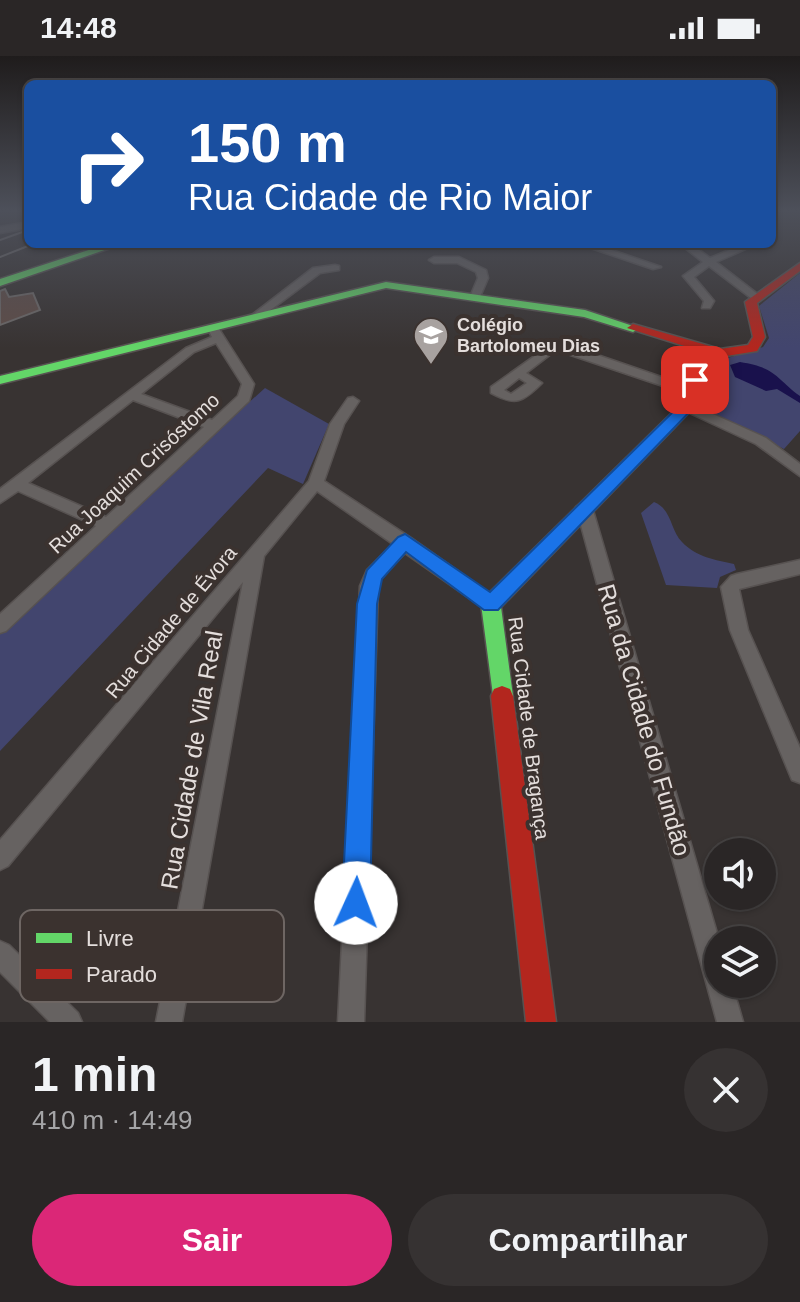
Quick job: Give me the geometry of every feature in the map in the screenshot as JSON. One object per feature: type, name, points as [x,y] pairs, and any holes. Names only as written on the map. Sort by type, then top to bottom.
[{"type":"main road","points":[[26,275],[71,257]]},
{"type":"main road","points":[[0,283],[79,257]]},
{"type":"main road","points":[[0,380],[216,332],[276,306],[386,285],[585,314],[720,353],[739,352],[758,343],[751,302],[755,296],[800,266]]},
{"type":"main road","name":"Rua Cidade de Bragança","points":[[541,1022],[491,604],[696,397],[695,380]]},
{"type":"street","points":[[627,257],[656,267]]},
{"type":"street","points":[[704,257],[755,296]]},
{"type":"street","points":[[706,306],[709,301],[688,276],[720,257]]},
{"type":"street","points":[[434,260],[459,260],[481,270],[483,278],[475,297]]},
{"type":"street","points":[[276,306],[317,270],[335,268]]},
{"type":"street","points":[[0,497],[216,332]]},
{"type":"street","name":"Rua Joaquim Crisóstomo","points":[[0,625],[214,426],[248,390],[248,384],[216,332]]},
{"type":"street","points":[[518,373],[557,345],[669,384],[695,380],[720,353]]},
{"type":"street","points":[[131,395],[214,426]]},
{"type":"street","name":"Rua Cidade de Évora","points":[[0,858],[316,483],[337,424],[353,401]]},
{"type":"street","points":[[686,406],[761,441],[800,471]]},
{"type":"street","points":[[316,483],[491,604]]},
{"type":"street","points":[[17,484],[108,525]]},
{"type":"street","name":"Rua da Cidade do Fundão","points":[[584,507],[704,929]]},
{"type":"street","points":[[351,1022],[369,586],[373,575],[405,542]]},
{"type":"street","name":"Rua Cidade de Vila Real","points":[[190,910],[257,554]]},
{"type":"street","points":[[798,763],[739,630],[730,587],[737,581],[800,567]]},
{"type":"street","points":[[0,954],[20,974]]},
{"type":"street","name":"Rua da Cidade do Fundão","points":[[723,998],[730,1022]]},
{"type":"street","points":[[49,1002],[69,1022]]},
{"type":"street","name":"Rua Cidade de Vila Real","points":[[169,1022],[173,1002]]},
{"type":"shaded area","points":[[800,273],[800,431],[784,449],[705,409],[705,377],[718,361],[763,347],[769,338],[759,306]]},
{"type":"shaded area","points":[[740,362],[762,367],[775,375],[800,396],[800,403],[777,389],[766,391],[735,377],[730,365]]},
{"type":"shaded area","points":[[265,388],[329,424],[303,484],[268,468],[0,751],[0,626]]},
{"type":"shaded area","points":[[654,502],[668,515],[678,537],[688,547],[706,557],[734,564],[736,570],[720,577],[717,588],[666,585],[641,513]]},
{"type":"building","points":[[5,289],[9,297],[33,293],[40,310],[0,325],[0,291]]},
{"type":"traffic: fast","points":[[0,283],[78,257]]},
{"type":"traffic: fast","points":[[0,380],[386,285],[585,314],[633,328]]},
{"type":"traffic: fast","points":[[502,696],[491,604],[696,397],[695,380]]},
{"type":"traffic: jam","points":[[633,328],[720,353],[752,348],[759,337],[751,302],[800,266]]},
{"type":"traffic: jam","points":[[502,696],[541,1022]]},
{"type":"place","name":"Colégio Bartolomeu Dias","points":[[431,366]]},
{"type":"route","points":[[356,903],[367,604],[373,575],[405,542],[491,604],[696,397],[698,386],[695,380]]}]
